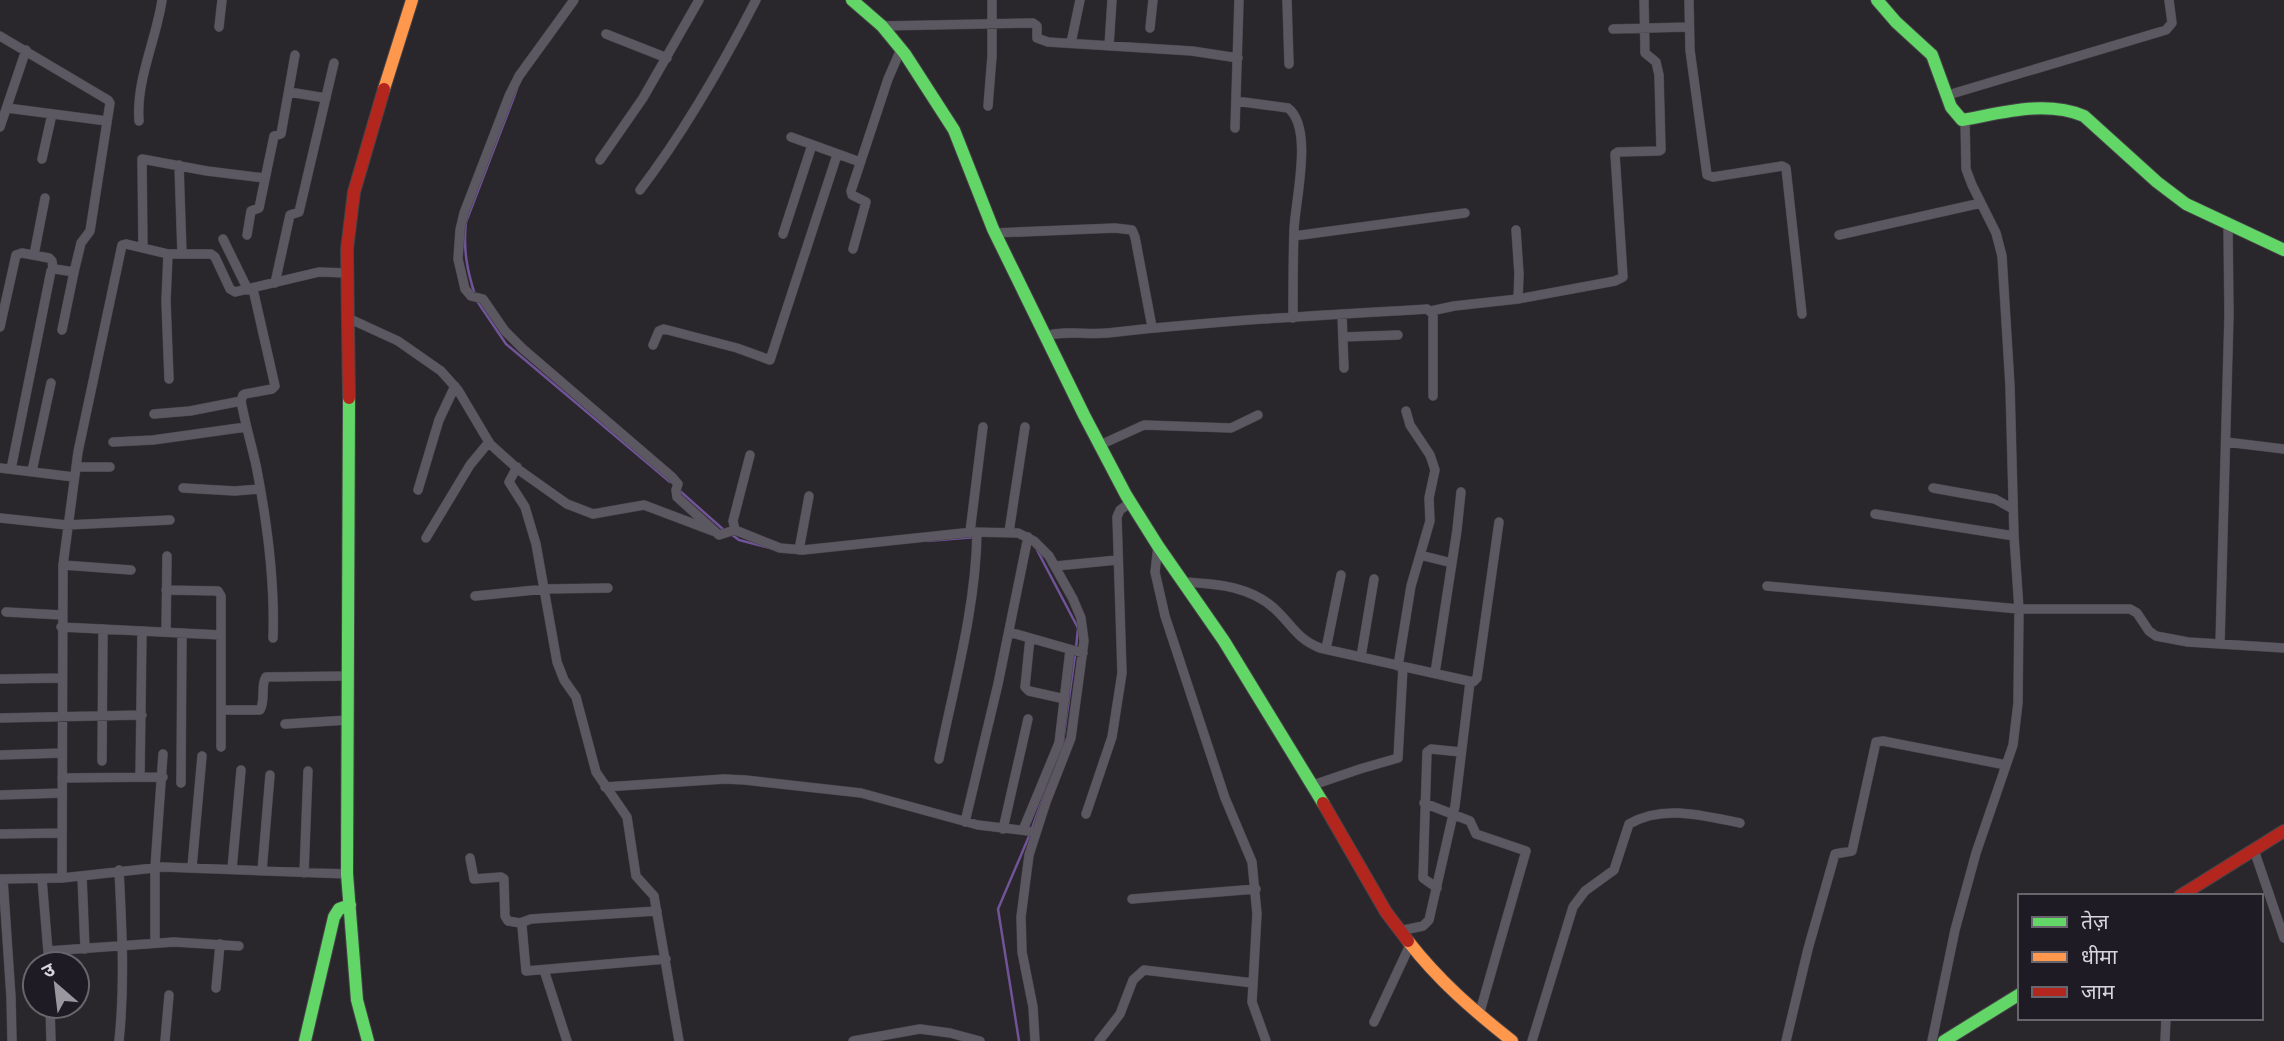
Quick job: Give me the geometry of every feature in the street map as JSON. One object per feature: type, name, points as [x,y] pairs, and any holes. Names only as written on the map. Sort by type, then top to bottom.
[{"type":"street","points":[[139,121],[140,88],[156,36],[162,0]]},
{"type":"street","points":[[219,27],[222,0]]},
{"type":"street","points":[[368,1041],[358,1000],[347,874],[350,485],[346,249],[354,192],[367,141],[412,0]]},
{"type":"street","points":[[573,0],[514,85],[464,213],[458,249],[465,289],[477,297],[513,341],[655,462],[677,487],[677,498],[681,503],[721,536],[731,531],[780,548],[799,550],[1009,532],[1046,552],[1056,566],[1081,618],[1084,633],[1076,651],[1065,699],[1059,743],[1030,831],[1021,938],[1033,1007],[1035,1041]]},
{"type":"street","points":[[600,160],[627,123],[699,0]]},
{"type":"street","points":[[640,190],[681,132],[733,45],[756,0]]},
{"type":"street","points":[[852,0],[882,26],[901,49],[954,130],[995,233],[1130,502],[1224,641],[1399,931],[1431,971],[1512,1041]]},
{"type":"street","points":[[988,106],[992,56],[992,0]]},
{"type":"street","points":[[1071,43],[1080,0]]},
{"type":"street","points":[[1110,46],[1112,0]]},
{"type":"street","points":[[1150,28],[1153,0]]},
{"type":"street","points":[[1235,128],[1239,0]]},
{"type":"street","points":[[1287,0],[1289,64]]},
{"type":"street","points":[[1045,337],[1063,332],[1101,334],[1152,327],[1342,314],[1431,311],[1518,299],[1615,281],[1623,277],[1614,158],[1618,152],[1659,152],[1661,149],[1659,75],[1656,62],[1645,52],[1644,0]]},
{"type":"street","points":[[1689,0],[1695,90],[1707,175],[1730,175],[1782,166],[1786,169],[1802,314]]},
{"type":"street","points":[[1877,0],[1900,26],[1920,41],[1932,55],[1957,116],[1965,120],[2028,108],[2069,110],[2084,116],[2174,196],[2284,250]]},
{"type":"street","points":[[1948,95],[2166,30],[2172,23],[2169,0]]},
{"type":"street","points":[[882,26],[1034,23],[1038,38],[1048,42],[1192,51],[1238,58]]},
{"type":"street","points":[[1614,29],[1689,27]]},
{"type":"street","points":[[606,34],[667,58]]},
{"type":"street","points":[[0,36],[108,100],[91,225],[89,233],[81,243],[62,330]]},
{"type":"street","points":[[853,249],[866,202],[851,193],[888,79],[901,49]]},
{"type":"street","points":[[0,127],[26,50]]},
{"type":"street","points":[[247,235],[251,212],[259,208],[274,136],[281,134],[295,55]]},
{"type":"street","points":[[275,283],[290,215],[299,212],[334,63]]},
{"type":"street","points":[[289,92],[326,98]]},
{"type":"street","points":[[1236,101],[1288,108],[1295,115],[1301,148],[1294,236],[1293,318]]},
{"type":"street","points":[[7,108],[107,121]]},
{"type":"street","points":[[42,159],[52,114]]},
{"type":"street","points":[[1932,1041],[1955,930],[1976,853],[2013,745],[2018,703],[2019,609],[2002,256],[1996,233],[1966,169],[1965,120]]},
{"type":"street","points":[[791,137],[860,162]]},
{"type":"street","points":[[783,234],[812,145]]},
{"type":"street","points":[[653,345],[659,331],[664,328],[770,360],[837,155]]},
{"type":"street","points":[[143,248],[141,160],[156,160],[265,178]]},
{"type":"street","points":[[179,165],[183,254]]},
{"type":"street","points":[[34,255],[45,198]]},
{"type":"street","points":[[1839,235],[1981,203]]},
{"type":"street","points":[[1294,236],[1465,213]]},
{"type":"street","points":[[2220,644],[2229,316],[2228,224]]},
{"type":"street","points":[[995,233],[1115,228],[1132,230],[1152,327]]},
{"type":"street","points":[[1516,230],[1518,299]]},
{"type":"street","points":[[223,239],[250,290],[275,386],[243,395],[242,401],[260,489],[273,598],[273,638]]},
{"type":"street","points":[[62,878],[63,565],[75,472],[121,248],[126,244],[168,254],[211,254],[215,257],[229,289],[235,292],[320,272],[347,273]]},
{"type":"street","points":[[0,327],[16,255],[22,253],[51,260],[53,269],[11,469]]},
{"type":"street","points":[[168,254],[166,301],[169,379]]},
{"type":"street","points":[[53,269],[74,272]]},
{"type":"street","points":[[1431,311],[1433,396]]},
{"type":"street","points":[[1342,314],[1344,368]]},
{"type":"street","points":[[348,318],[398,341],[441,371],[455,386],[489,442],[517,467],[567,504],[587,513],[603,514],[644,505],[715,531]]},
{"type":"street","points":[[1343,337],[1398,335]]},
{"type":"street","points":[[32,471],[51,383]]},
{"type":"street","points":[[418,490],[439,420],[455,386]]},
{"type":"street","points":[[154,414],[190,411],[242,401]]},
{"type":"street","points":[[1313,785],[1398,758],[1404,618],[1430,521],[1429,498],[1435,470],[1430,455],[1410,425],[1406,411]]},
{"type":"street","points":[[1100,445],[1144,425],[1231,428],[1258,415]]},
{"type":"street","points":[[113,442],[180,437],[246,427]]},
{"type":"street","points":[[939,759],[975,568],[983,427]]},
{"type":"street","points":[[1009,532],[1025,427]]},
{"type":"street","points":[[426,538],[470,465],[489,442]]},
{"type":"street","points":[[2226,442],[2284,449]]},
{"type":"street","points":[[731,531],[750,455]]},
{"type":"street","points":[[0,468],[75,472],[110,467]]},
{"type":"street","points":[[517,467],[509,481],[529,518],[545,589],[557,662],[576,697],[594,767],[605,788],[627,817],[636,876],[653,893],[679,1041]]},
{"type":"street","points":[[183,488],[235,491],[260,489]]},
{"type":"street","points":[[1934,488],[1995,499],[2013,509]]},
{"type":"street","points":[[1435,673],[1461,492]]},
{"type":"street","points":[[799,550],[809,496]]},
{"type":"street","points":[[1086,814],[1112,737],[1122,673],[1117,514],[1130,502]]},
{"type":"street","points":[[1875,514],[2014,536]]},
{"type":"street","points":[[0,518],[67,525],[170,520]]},
{"type":"street","points":[[1184,582],[1243,589],[1274,608],[1301,639],[1326,649],[1470,682],[1477,678],[1499,522]]},
{"type":"street","points":[[965,822],[1009,632],[1027,540]]},
{"type":"street","points":[[1158,546],[1155,572],[1165,616],[1225,797],[1248,850],[1256,890],[1252,1002],[1266,1041]]},
{"type":"street","points":[[1420,555],[1452,563]]},
{"type":"street","points":[[166,632],[167,556]]},
{"type":"street","points":[[1056,566],[1117,560]]},
{"type":"street","points":[[63,565],[131,570]]},
{"type":"street","points":[[1326,649],[1341,575]]},
{"type":"street","points":[[1361,657],[1374,579]]},
{"type":"street","points":[[1767,586],[2019,609],[2130,609],[2137,613],[2149,631],[2156,636],[2172,640],[2284,648]]},
{"type":"street","points":[[475,596],[545,589],[608,588]]},
{"type":"street","points":[[166,590],[218,591],[220,596],[221,747]]},
{"type":"street","points":[[6,612],[62,615]]},
{"type":"street","points":[[61,627],[221,635]]},
{"type":"street","points":[[102,761],[103,629]]},
{"type":"street","points":[[140,778],[142,631]]},
{"type":"street","points":[[1009,632],[1076,651]]},
{"type":"street","points":[[181,783],[182,633]]},
{"type":"street","points":[[1030,638],[1025,687],[1029,691],[1065,699]]},
{"type":"street","points":[[1030,831],[1069,744],[1076,651]]},
{"type":"street","points":[[221,710],[260,710],[264,681],[267,677],[348,676]]},
{"type":"street","points":[[0,680],[62,678]]},
{"type":"street","points":[[1399,931],[1426,924],[1437,888],[1453,813],[1470,682]]},
{"type":"street","points":[[0,718],[142,715]]},
{"type":"street","points":[[1003,828],[1028,719]]},
{"type":"street","points":[[285,724],[348,720]]},
{"type":"street","points":[[1786,1041],[1835,854],[1853,851],[1877,742],[2006,765]]},
{"type":"street","points":[[1437,888],[1426,883],[1423,878],[1427,750],[1461,752]]},
{"type":"street","points":[[0,755],[62,753]]},
{"type":"street","points":[[155,943],[155,867],[163,754]]},
{"type":"street","points":[[192,867],[202,756]]},
{"type":"street","points":[[232,869],[241,771]]},
{"type":"street","points":[[304,873],[308,771]]},
{"type":"street","points":[[262,871],[270,775]]},
{"type":"street","points":[[62,778],[163,778]]},
{"type":"street","points":[[605,788],[724,779],[745,780],[871,795],[965,822],[1030,831]]},
{"type":"street","points":[[0,795],[62,793]]},
{"type":"street","points":[[1424,803],[1471,822],[1476,834],[1526,851],[1479,1015]]},
{"type":"street","points":[[1532,1041],[1573,907],[1586,891],[1614,870],[1629,824],[1682,812],[1740,823]]},
{"type":"street","points":[[2183,894],[2284,831]]},
{"type":"street","points":[[0,834],[62,833]]},
{"type":"street","points":[[2254,850],[2284,938]]},
{"type":"street","points":[[470,858],[474,879],[503,877],[505,916],[508,920],[520,923],[531,919],[657,911]]},
{"type":"street","points":[[12,1041],[1,879],[62,878],[155,867],[347,874]]},
{"type":"street","points":[[119,870],[123,947],[120,1041]]},
{"type":"street","points":[[82,876],[85,948]]},
{"type":"street","points":[[42,879],[48,950]]},
{"type":"street","points":[[1132,899],[1256,890]]},
{"type":"street","points":[[305,1041],[334,917],[339,909],[350,905]]},
{"type":"street","points":[[520,923],[524,969],[527,971],[666,959]]},
{"type":"street","points":[[60,950],[155,943],[239,946]]},
{"type":"street","points":[[216,988],[220,944]]},
{"type":"street","points":[[1374,1022],[1410,945]]},
{"type":"street","points":[[544,970],[567,1041]]},
{"type":"street","points":[[1099,1041],[1120,1014],[1133,980],[1144,970],[1253,983]]},
{"type":"street","points":[[165,1041],[169,995]]},
{"type":"street","points":[[1944,1041],[2018,995]]},
{"type":"street","points":[[50,1020],[51,1041]]},
{"type":"street","points":[[2165,1041],[2166,1020]]},
{"type":"street","points":[[853,1041],[920,1029],[980,1041]]},
{"type":"waterway","points":[[475,295],[466,259],[466,222],[517,89]]},
{"type":"waterway","points":[[477,301],[506,344],[670,482]]},
{"type":"waterway","points":[[680,491],[725,531]]},
{"type":"waterway","points":[[731,534],[739,540],[770,548]]},
{"type":"waterway","points":[[927,541],[976,537]]},
{"type":"waterway","points":[[1037,550],[1078,628],[1076,648]]},
{"type":"waterway","points":[[1063,742],[1075,655]]},
{"type":"waterway","points":[[1019,1041],[998,909],[1030,834],[1056,761]]},
{"type":"traffic: fast","points":[[852,0],[882,26],[905,54],[954,130],[993,229],[1126,495],[1224,641],[1323,803]]},
{"type":"traffic: fast","points":[[1877,0],[1896,22],[1932,55],[1951,107],[1962,120],[2039,108],[2069,111],[2084,116],[2157,182],[2186,204],[2284,250]]},
{"type":"traffic: fast","points":[[349,398],[347,874],[357,1000],[368,1041]]},
{"type":"traffic: fast","points":[[305,1041],[334,917],[339,909],[350,905]]},
{"type":"traffic: fast","points":[[1944,1041],[2018,995]]},
{"type":"traffic: slow","points":[[384,89],[412,0]]},
{"type":"traffic: slow","points":[[1408,941],[1457,994],[1512,1041]]},
{"type":"traffic: jam","points":[[349,398],[347,249],[354,192],[384,89]]},
{"type":"traffic: jam","points":[[1323,803],[1386,912],[1408,941]]},
{"type":"traffic: jam","points":[[2183,894],[2284,831]]}]
